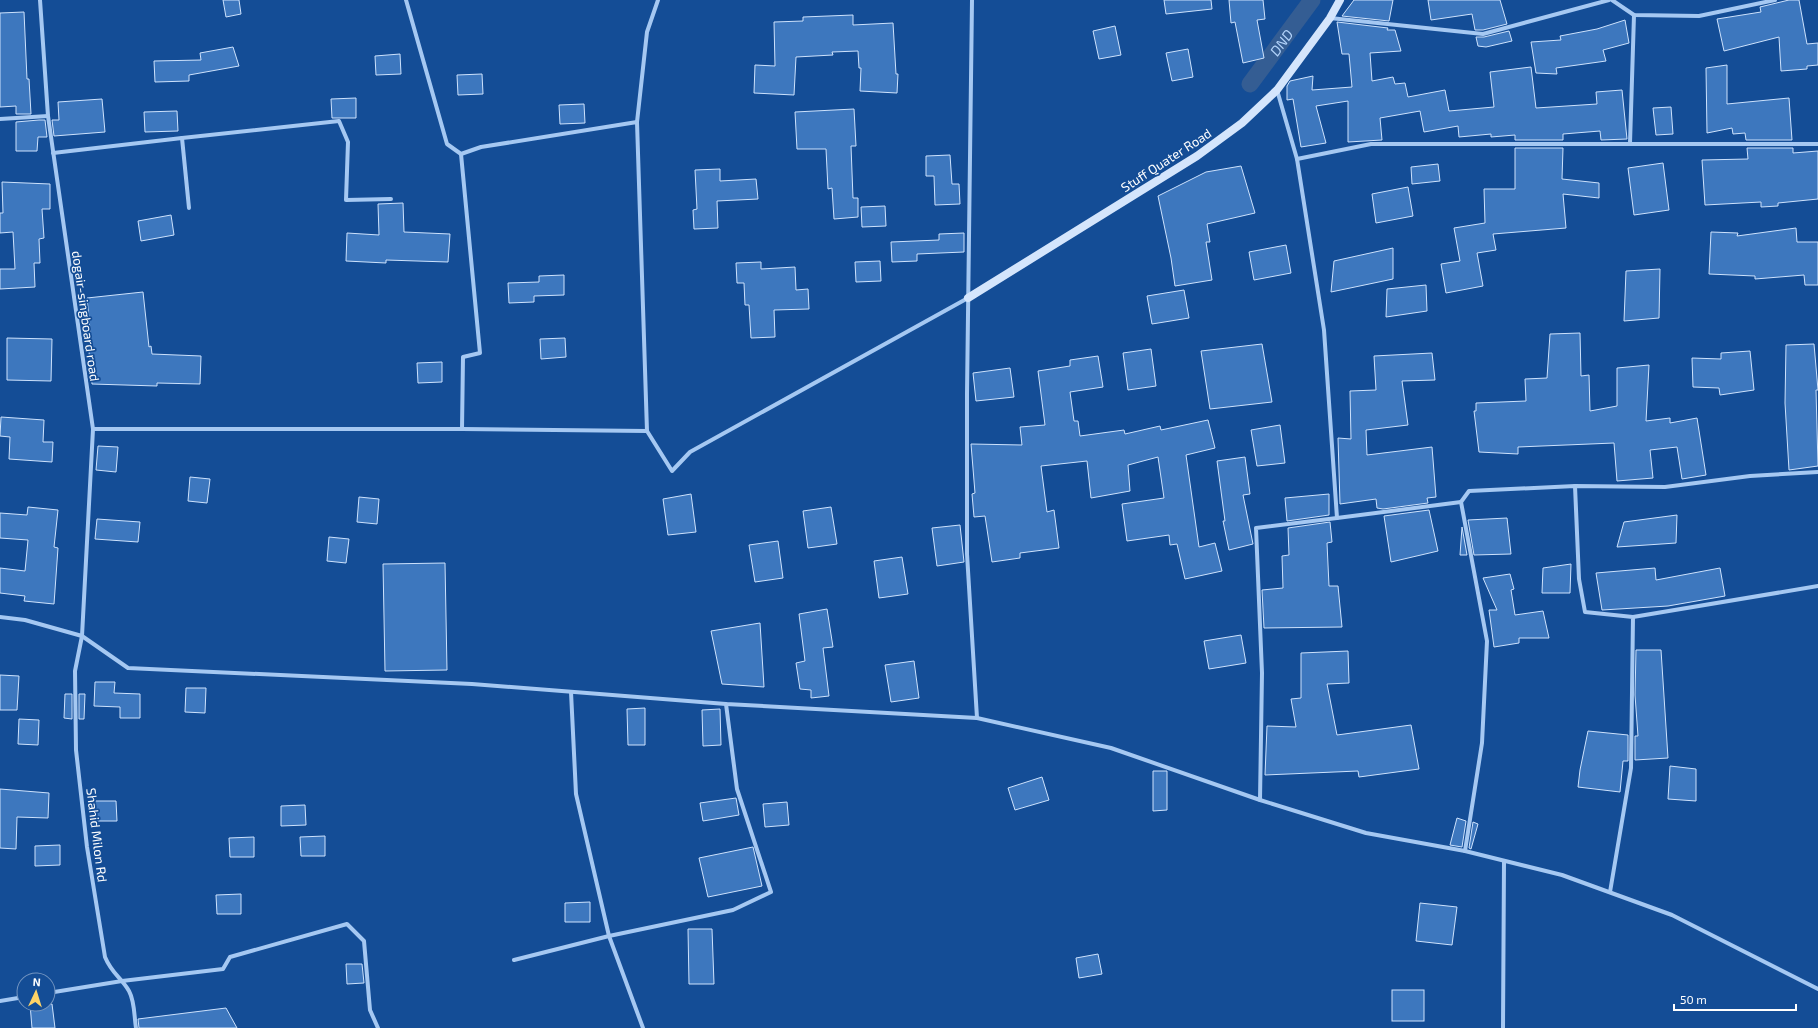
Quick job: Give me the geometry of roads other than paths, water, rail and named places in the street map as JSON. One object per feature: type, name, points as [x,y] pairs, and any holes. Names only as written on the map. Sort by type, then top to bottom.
[{"type":"street","name":"dogair-singboard road","points":[[40,0],[48,116],[93,430],[82,636]]},
{"type":"street","points":[[406,0],[447,144],[461,154],[480,353],[462,357],[462,429]]},
{"type":"street","points":[[658,0],[647,32],[637,122],[647,432],[672,471],[690,452],[968,298]]},
{"type":"street","points":[[972,0],[968,298],[968,554],[977,718]]},
{"type":"street","name":"Stuff Quater Road","points":[[968,298],[1197,156],[1242,123],[1277,90],[1330,18],[1340,0]]},
{"type":"street","points":[[1330,18],[1483,34],[1611,0],[1634,15],[1699,16],[1775,0]]},
{"type":"street","points":[[1630,143],[1634,15]]},
{"type":"street","points":[[1277,90],[1297,159],[1324,330],[1337,518]]},
{"type":"street","points":[[0,119],[48,116]]},
{"type":"street","points":[[53,153],[339,121],[348,142],[346,200],[391,199]]},
{"type":"street","points":[[461,154],[481,147],[637,122]]},
{"type":"street","points":[[182,138],[189,208]]},
{"type":"street","points":[[1297,159],[1371,144],[1818,144]]},
{"type":"street","points":[[93,430],[462,429],[647,432]]},
{"type":"street","points":[[1260,800],[1262,673],[1256,528],[1461,502],[1469,491],[1575,486],[1665,487],[1750,476],[1818,472]]},
{"type":"street","points":[[1575,486],[1579,580],[1585,612],[1633,617],[1818,586]]},
{"type":"street","points":[[1461,502],[1487,641],[1482,743],[1465,851]]},
{"type":"street","points":[[0,617],[25,620],[82,636],[128,668],[472,684],[726,704],[977,718],[1110,748],[1260,800],[1366,833],[1465,851],[1504,862],[1562,875],[1672,915],[1818,989]]},
{"type":"street","points":[[1610,892],[1631,768],[1633,617]]},
{"type":"street","name":"Shahid Milon Rd","points":[[82,636],[75,671],[76,750],[87,847],[105,957],[110,968],[122,981],[132,998],[136,1028]]},
{"type":"street","points":[[572,692],[576,794],[609,936],[643,1028]]},
{"type":"street","points":[[514,960],[609,936],[733,910],[771,892],[737,789],[726,704]]},
{"type":"street","points":[[1503,1028],[1504,862]]},
{"type":"street","points":[[56,993],[122,981],[223,969],[230,957],[347,924],[364,941],[370,1010],[378,1028]]},
{"type":"street","points":[[0,1001],[16,998]]},
{"type":"waterway","name":"DND","points":[[1250,84],[1312,0]]}]
